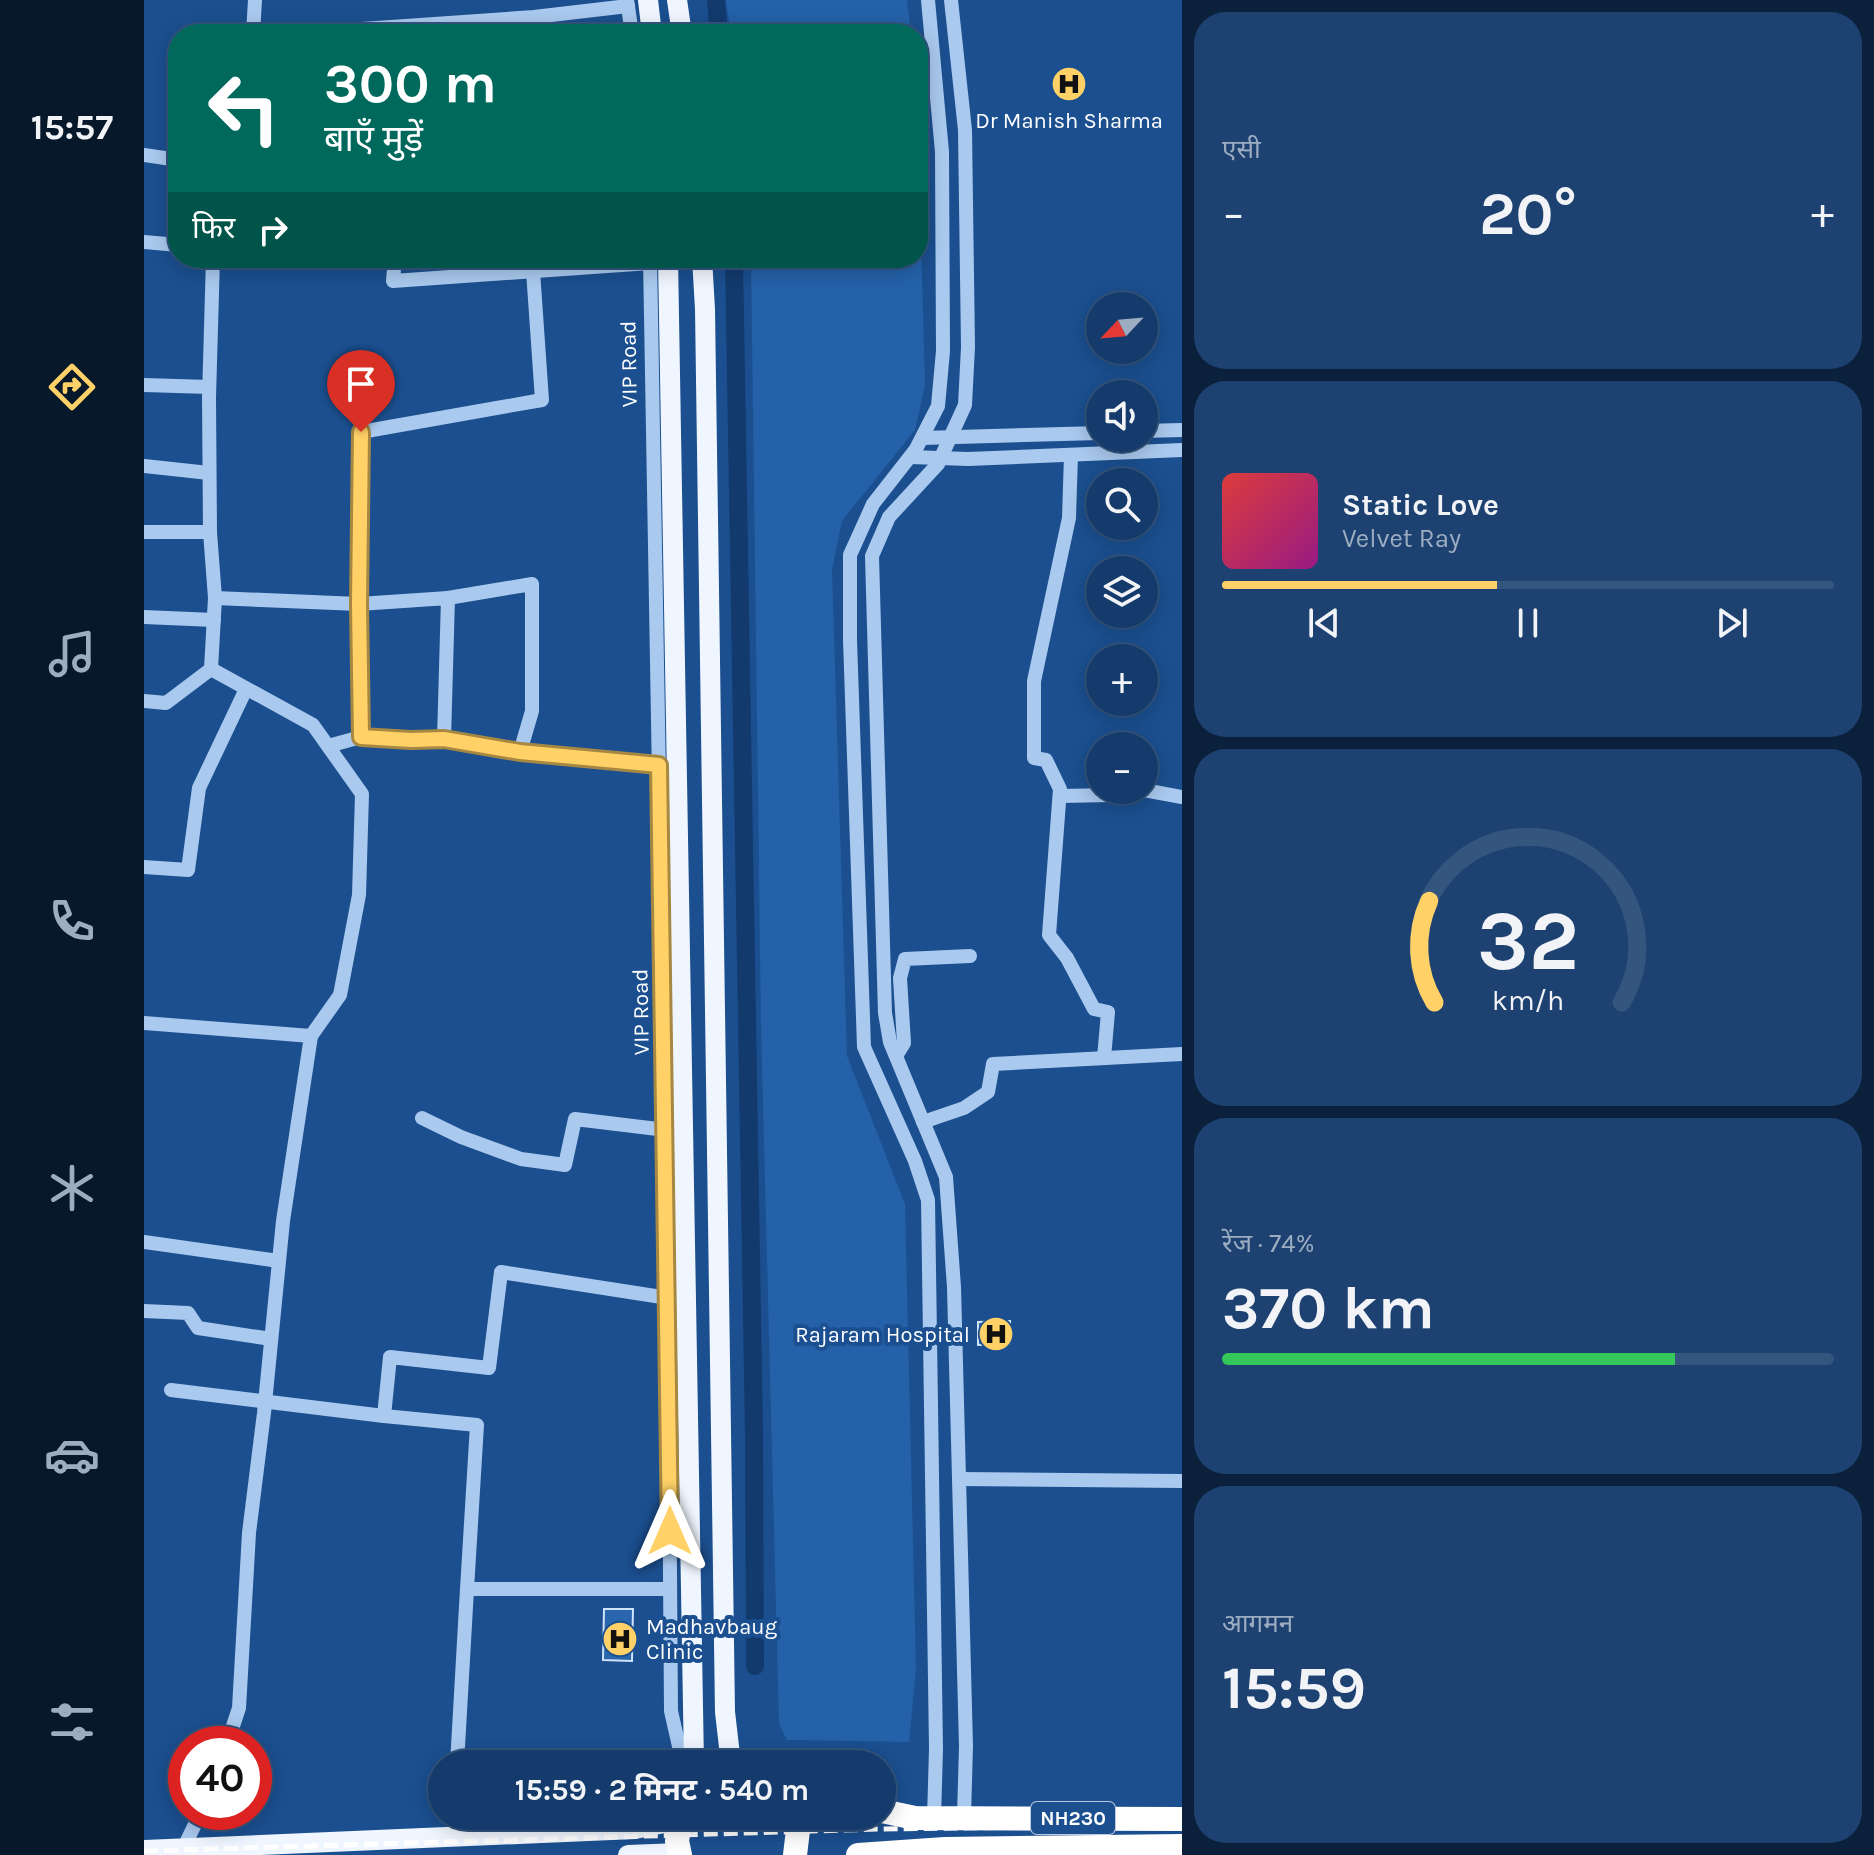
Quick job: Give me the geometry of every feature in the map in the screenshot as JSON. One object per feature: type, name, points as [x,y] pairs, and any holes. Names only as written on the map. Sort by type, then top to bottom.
[{"type":"highway","name":"NH230","points":[[896,1814],[915,1818],[1182,1819]]},
{"type":"highway","points":[[678,1830],[679,1854]]},
{"type":"highway","points":[[795,1855],[798,1830]]},
{"type":"highway","name":"NH230","points":[[858,1855],[1182,1846]]},
{"type":"main road","points":[[677,0],[681,24]]},
{"type":"main road","points":[[634,2],[646,24]]},
{"type":"main road","name":"VIP Road","points":[[656,268],[673,1043],[694,1750]]},
{"type":"main road","points":[[703,268],[725,1696],[730,1750]]},
{"type":"main road","points":[[144,1850],[613,1830]]},
{"type":"main road","points":[[628,1855],[679,1854]]},
{"type":"street","points":[[254,24],[255,0]]},
{"type":"street","points":[[928,0],[942,152],[943,351],[938,406],[910,457],[873,504],[850,555],[850,655],[864,1047],[915,1161],[928,1200],[936,1749],[934,1818]]},
{"type":"street","points":[[951,0],[965,130],[968,347],[965,405],[941,458],[889,517],[872,556],[885,1013],[896,1056],[946,1177],[954,1287],[966,1746],[964,1816]]},
{"type":"street","points":[[434,24],[534,17],[634,2],[633,24]]},
{"type":"street","points":[[144,155],[168,159]]},
{"type":"street","points":[[144,242],[168,244]]},
{"type":"street","points":[[144,701],[166,703],[211,669],[215,598],[209,473],[213,268]]},
{"type":"street","points":[[394,268],[393,281],[567,268]]},
{"type":"street","name":"VIP Road","points":[[656,268],[659,765],[673,1043],[666,1130],[671,1711],[680,1750]]},
{"type":"street","points":[[361,737],[361,432],[542,400],[533,271]]},
{"type":"street","points":[[144,385],[209,387]]},
{"type":"street","points":[[1158,431],[1182,430]]},
{"type":"street","points":[[922,438],[1086,433]]},
{"type":"street","points":[[1158,452],[1182,450]]},
{"type":"street","points":[[910,457],[1152,452]]},
{"type":"street","points":[[1071,455],[1069,518],[1034,681],[1034,758],[1046,760],[1060,789],[1049,935],[1067,958],[1094,1009],[1108,1012],[1104,1058]]},
{"type":"street","points":[[144,466],[209,473]]},
{"type":"street","points":[[144,532],[210,532]]},
{"type":"street","points":[[215,598],[359,604],[448,598],[532,584],[532,711],[520,752]]},
{"type":"street","points":[[444,739],[448,598]]},
{"type":"street","points":[[144,617],[214,620]]},
{"type":"street","points":[[211,669],[313,725],[362,794],[359,895],[340,995],[311,1036],[279,1261],[249,1533],[239,1708],[233,1726]]},
{"type":"street","points":[[144,867],[188,870],[199,788],[246,689]]},
{"type":"street","points":[[328,746],[361,737],[444,739],[520,752],[659,765]]},
{"type":"street","points":[[1158,793],[1182,797]]},
{"type":"street","points":[[1060,796],[1086,796]]},
{"type":"street","points":[[896,1056],[904,1043],[900,978],[905,959],[970,956]]},
{"type":"street","points":[[144,1023],[311,1036]]},
{"type":"street","points":[[923,1122],[964,1108],[988,1092],[993,1064],[1182,1054]]},
{"type":"street","points":[[884,1087],[905,1079]]},
{"type":"street","points":[[422,1118],[461,1137],[521,1159],[565,1165],[575,1119],[666,1130]]},
{"type":"street","points":[[144,1242],[279,1261]]},
{"type":"street","points":[[384,1416],[390,1357],[489,1368],[501,1272],[668,1298]]},
{"type":"street","points":[[144,1311],[188,1313],[198,1328],[271,1339]]},
{"type":"street","points":[[171,1390],[477,1425],[458,1750]]},
{"type":"street","points":[[959,1479],[1182,1481]]},
{"type":"street","points":[[467,1589],[670,1589]]},
{"type":"street","points":[[183,1849],[192,1830]]},
{"type":"street","points":[[457,1830],[457,1837]]},
{"type":"shaded area","points":[[726,0],[907,0],[910,24],[730,24]]},
{"type":"shaded area","points":[[751,268],[922,268],[925,385],[915,430],[842,521],[832,570],[847,1056],[905,1204],[916,1669],[909,1742],[787,1740],[779,1724],[761,1027]]},
{"type":"building","points":[[1010,1321],[1010,1344],[978,1345],[978,1322]]},
{"type":"building","points":[[604,1609],[633,1609],[632,1661],[603,1660]]},
{"type":"waterway","points":[[716,0],[718,24]]},
{"type":"waterway","points":[[734,268],[754,1433],[755,1666]]},
{"type":"railway","points":[[144,1851],[880,1829],[1182,1825]]},
{"type":"place","name":"Dr Manish Sharma","points":[[1069,84]]},
{"type":"place","name":"Rajaram Hospital","points":[[996,1334]]},
{"type":"place","name":"Madhavbaug Clinic","points":[[620,1639]]},
{"type":"route","points":[[361,432],[361,737],[444,739],[520,752],[659,765],[670,1531]]}]
